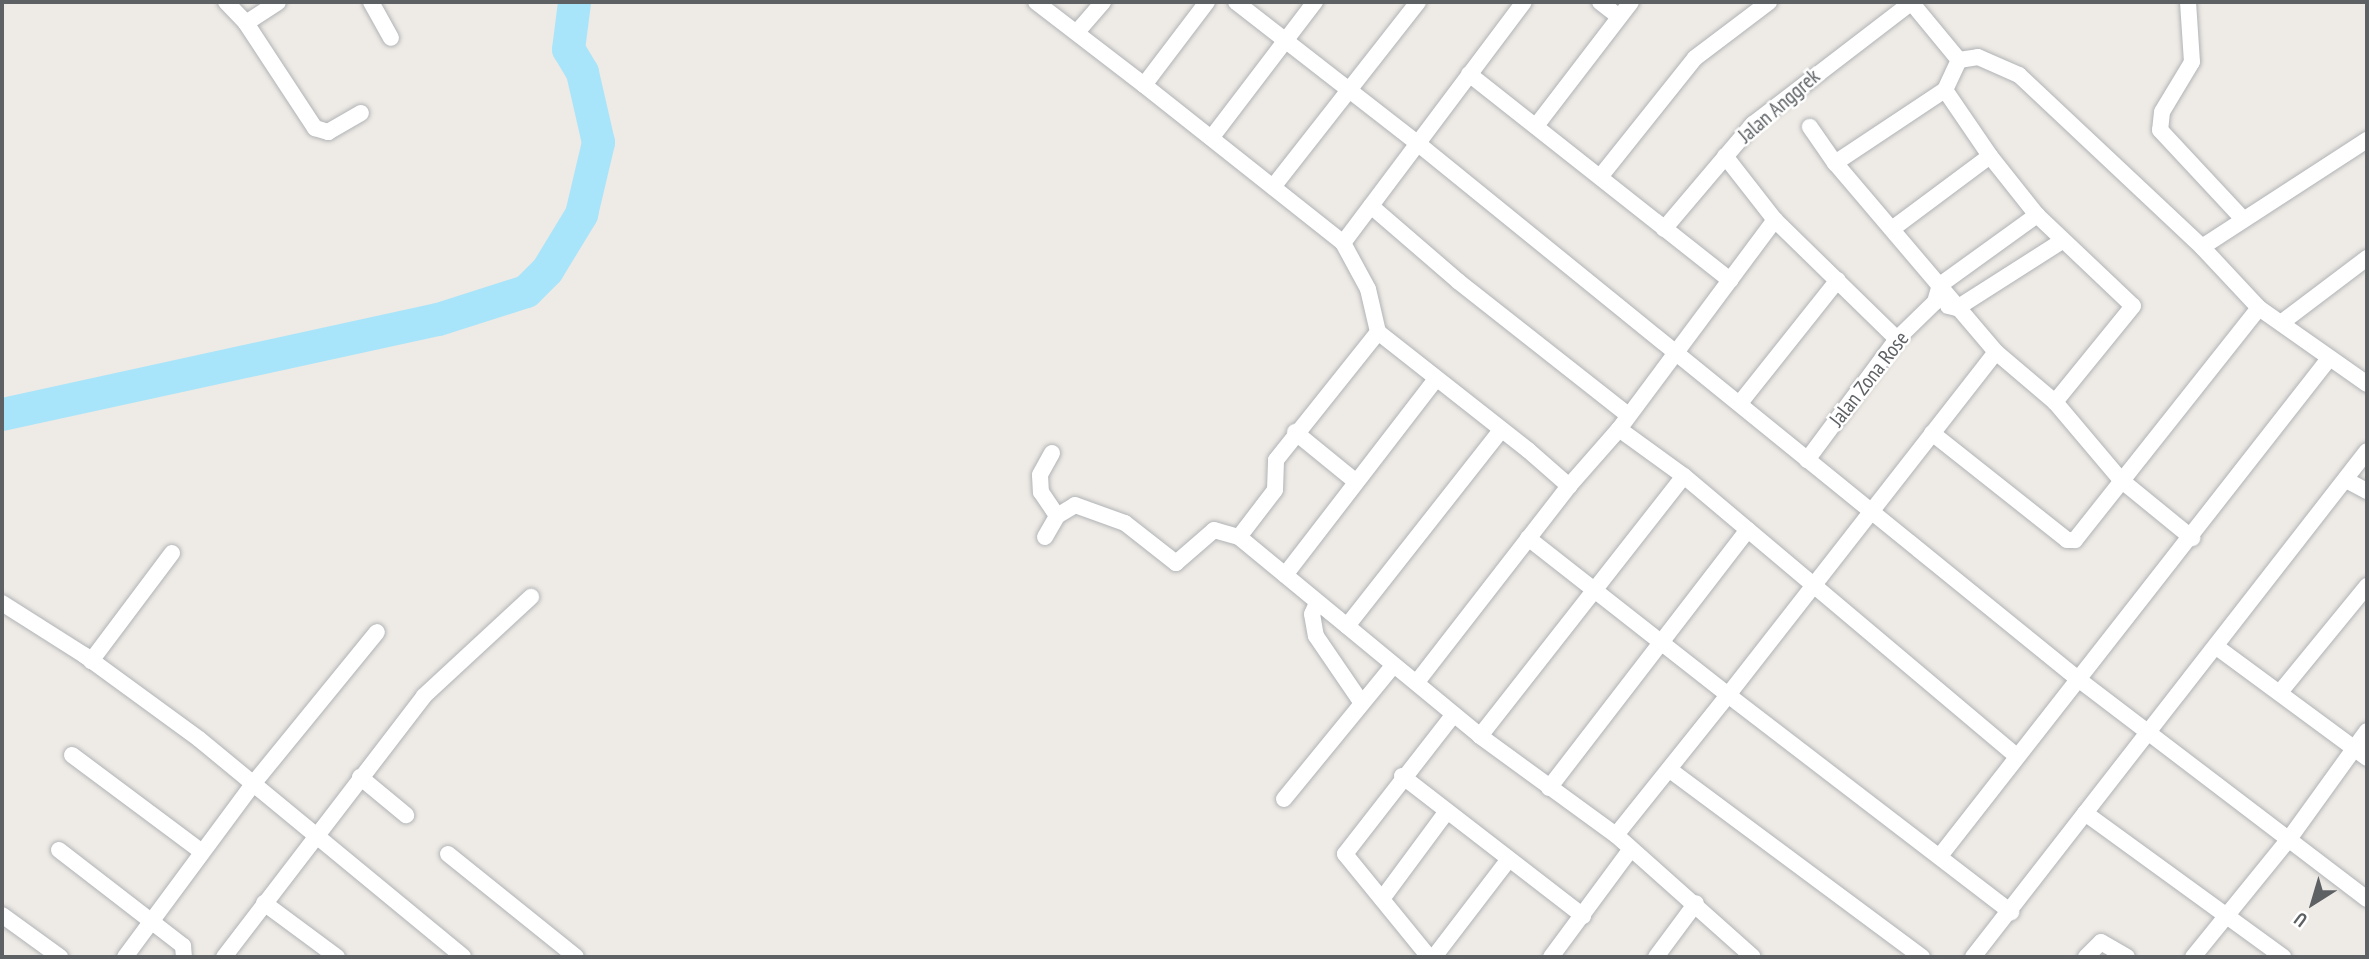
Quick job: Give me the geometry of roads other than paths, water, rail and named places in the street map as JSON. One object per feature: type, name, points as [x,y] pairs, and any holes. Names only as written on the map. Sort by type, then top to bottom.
[{"type":"street","points":[[226,2],[246,23],[315,128],[328,132],[362,113]]},
{"type":"street","points":[[246,23],[278,2]]},
{"type":"street","points":[[370,2],[391,38]]},
{"type":"street","points":[[1036,2],[1212,137],[1343,243],[1368,289],[1378,332],[1569,486]]},
{"type":"street","points":[[1077,32],[1103,2]]},
{"type":"street","points":[[1144,85],[1207,2]]},
{"type":"street","points":[[1236,2],[1416,142],[2078,679],[2367,899]]},
{"type":"street","points":[[1212,137],[1315,2]]},
{"type":"street","points":[[1273,187],[1418,2]]},
{"type":"street","points":[[1343,243],[1416,142],[1524,2]]},
{"type":"street","points":[[1600,2],[1619,17]]},
{"type":"street","points":[[1536,125],[1632,2]]},
{"type":"street","points":[[1600,177],[1695,58],[1769,2]]},
{"type":"street","points":[[1911,2],[1959,60]]},
{"type":"street","name":"Jalan Anggrek","points":[[1664,229],[1725,156],[1788,94],[1911,2]]},
{"type":"street","points":[[2189,2],[2192,62],[2162,113],[2160,130],[2242,218]]},
{"type":"street","points":[[1959,60],[1978,57],[2019,75],[2202,247],[2259,308],[2328,360],[2367,384]]},
{"type":"street","points":[[1835,163],[1945,90],[1959,60]]},
{"type":"street","points":[[1469,74],[1730,279]]},
{"type":"street","points":[[1945,90],[1990,156],[2037,215],[2062,241],[2126,296],[2133,306],[2055,402]]},
{"type":"street","points":[[1810,127],[1835,163],[1996,352],[2055,402],[2121,480],[2192,538]]},
{"type":"street","points":[[2202,247],[2242,218],[2367,140]]},
{"type":"street","points":[[1725,156],[1775,220],[1897,340]]},
{"type":"street","points":[[1892,229],[1990,156]]},
{"type":"street","points":[[1371,206],[1459,282],[1628,415]]},
{"type":"street","points":[[1940,285],[2037,215]]},
{"type":"street","points":[[1418,681],[1569,486],[1619,429],[1673,353],[1775,220]]},
{"type":"street","points":[[1935,302],[1957,308],[2062,241]]},
{"type":"street","points":[[2281,323],[2367,258]]},
{"type":"street","points":[[1740,404],[1838,280]]},
{"type":"street","name":"Jalan Zona Rose","points":[[1807,460],[1897,340],[1935,302],[1940,285]]},
{"type":"street","points":[[1932,433],[2067,540],[2081,536],[2121,480],[2259,308]]},
{"type":"street","points":[[1239,537],[1269,502],[1275,490],[1276,460],[1295,432],[1378,332]]},
{"type":"street","points":[[1616,835],[1670,770],[1996,352]]},
{"type":"street","points":[[1940,856],[2192,538],[2328,360]]},
{"type":"street","points":[[1285,575],[1435,380]]},
{"type":"street","points":[[1619,429],[1684,476],[2017,756]]},
{"type":"street","points":[[1347,626],[1501,430]]},
{"type":"street","points":[[1295,432],[1356,481]]},
{"type":"street","points":[[1973,957],[2218,648],[2367,451]]},
{"type":"street","points":[[1052,453],[1040,475],[1041,492],[1057,516]]},
{"type":"street","points":[[1480,736],[1684,476]]},
{"type":"street","points":[[2346,480],[2367,491]]},
{"type":"street","points":[[1045,537],[1057,516],[1075,505],[1125,523],[1176,563],[1187,558],[1214,530],[1239,537],[1393,666],[1418,681],[1480,736],[1616,835],[1754,957]]},
{"type":"street","points":[[1549,788],[1748,530]]},
{"type":"street","points":[[1528,538],[2011,912]]},
{"type":"street","points":[[91,661],[172,553]]},
{"type":"street","points":[[2281,691],[2367,586]]},
{"type":"street","points":[[224,957],[360,777],[443,675],[531,597]]},
{"type":"street","points":[[2,603],[91,661],[253,785],[463,957]]},
{"type":"street","points":[[1317,603],[1312,614],[1316,636],[1362,702]]},
{"type":"street","points":[[125,957],[253,785],[377,632]]},
{"type":"street","points":[[2218,648],[2281,691],[2360,754]]},
{"type":"street","points":[[1284,799],[1393,666]]},
{"type":"street","points":[[1429,957],[1345,854],[1402,776],[1454,714]]},
{"type":"street","points":[[2193,957],[2360,754],[2367,731]]},
{"type":"street","points":[[72,755],[202,852]]},
{"type":"street","points":[[1670,770],[1922,957]]},
{"type":"street","points":[[1402,776],[1583,916]]},
{"type":"street","points":[[360,777],[406,815]]},
{"type":"street","points":[[1382,899],[1447,811]]},
{"type":"street","points":[[2085,813],[2283,957]]},
{"type":"street","points":[[1551,957],[1631,849]]},
{"type":"street","points":[[60,850],[151,922],[183,952],[197,957]]},
{"type":"street","points":[[448,854],[576,957]]},
{"type":"street","points":[[1434,957],[1509,859]]},
{"type":"street","points":[[264,903],[337,957]]},
{"type":"street","points":[[1656,957],[1696,903]]},
{"type":"street","points":[[2,915],[60,957]]},
{"type":"street","points":[[2086,957],[2101,942],[2127,957]]},
{"type":"waterway","points":[[2,414],[438,319],[526,291],[547,270],[581,214],[598,142],[582,72],[568,49],[574,2]]}]
